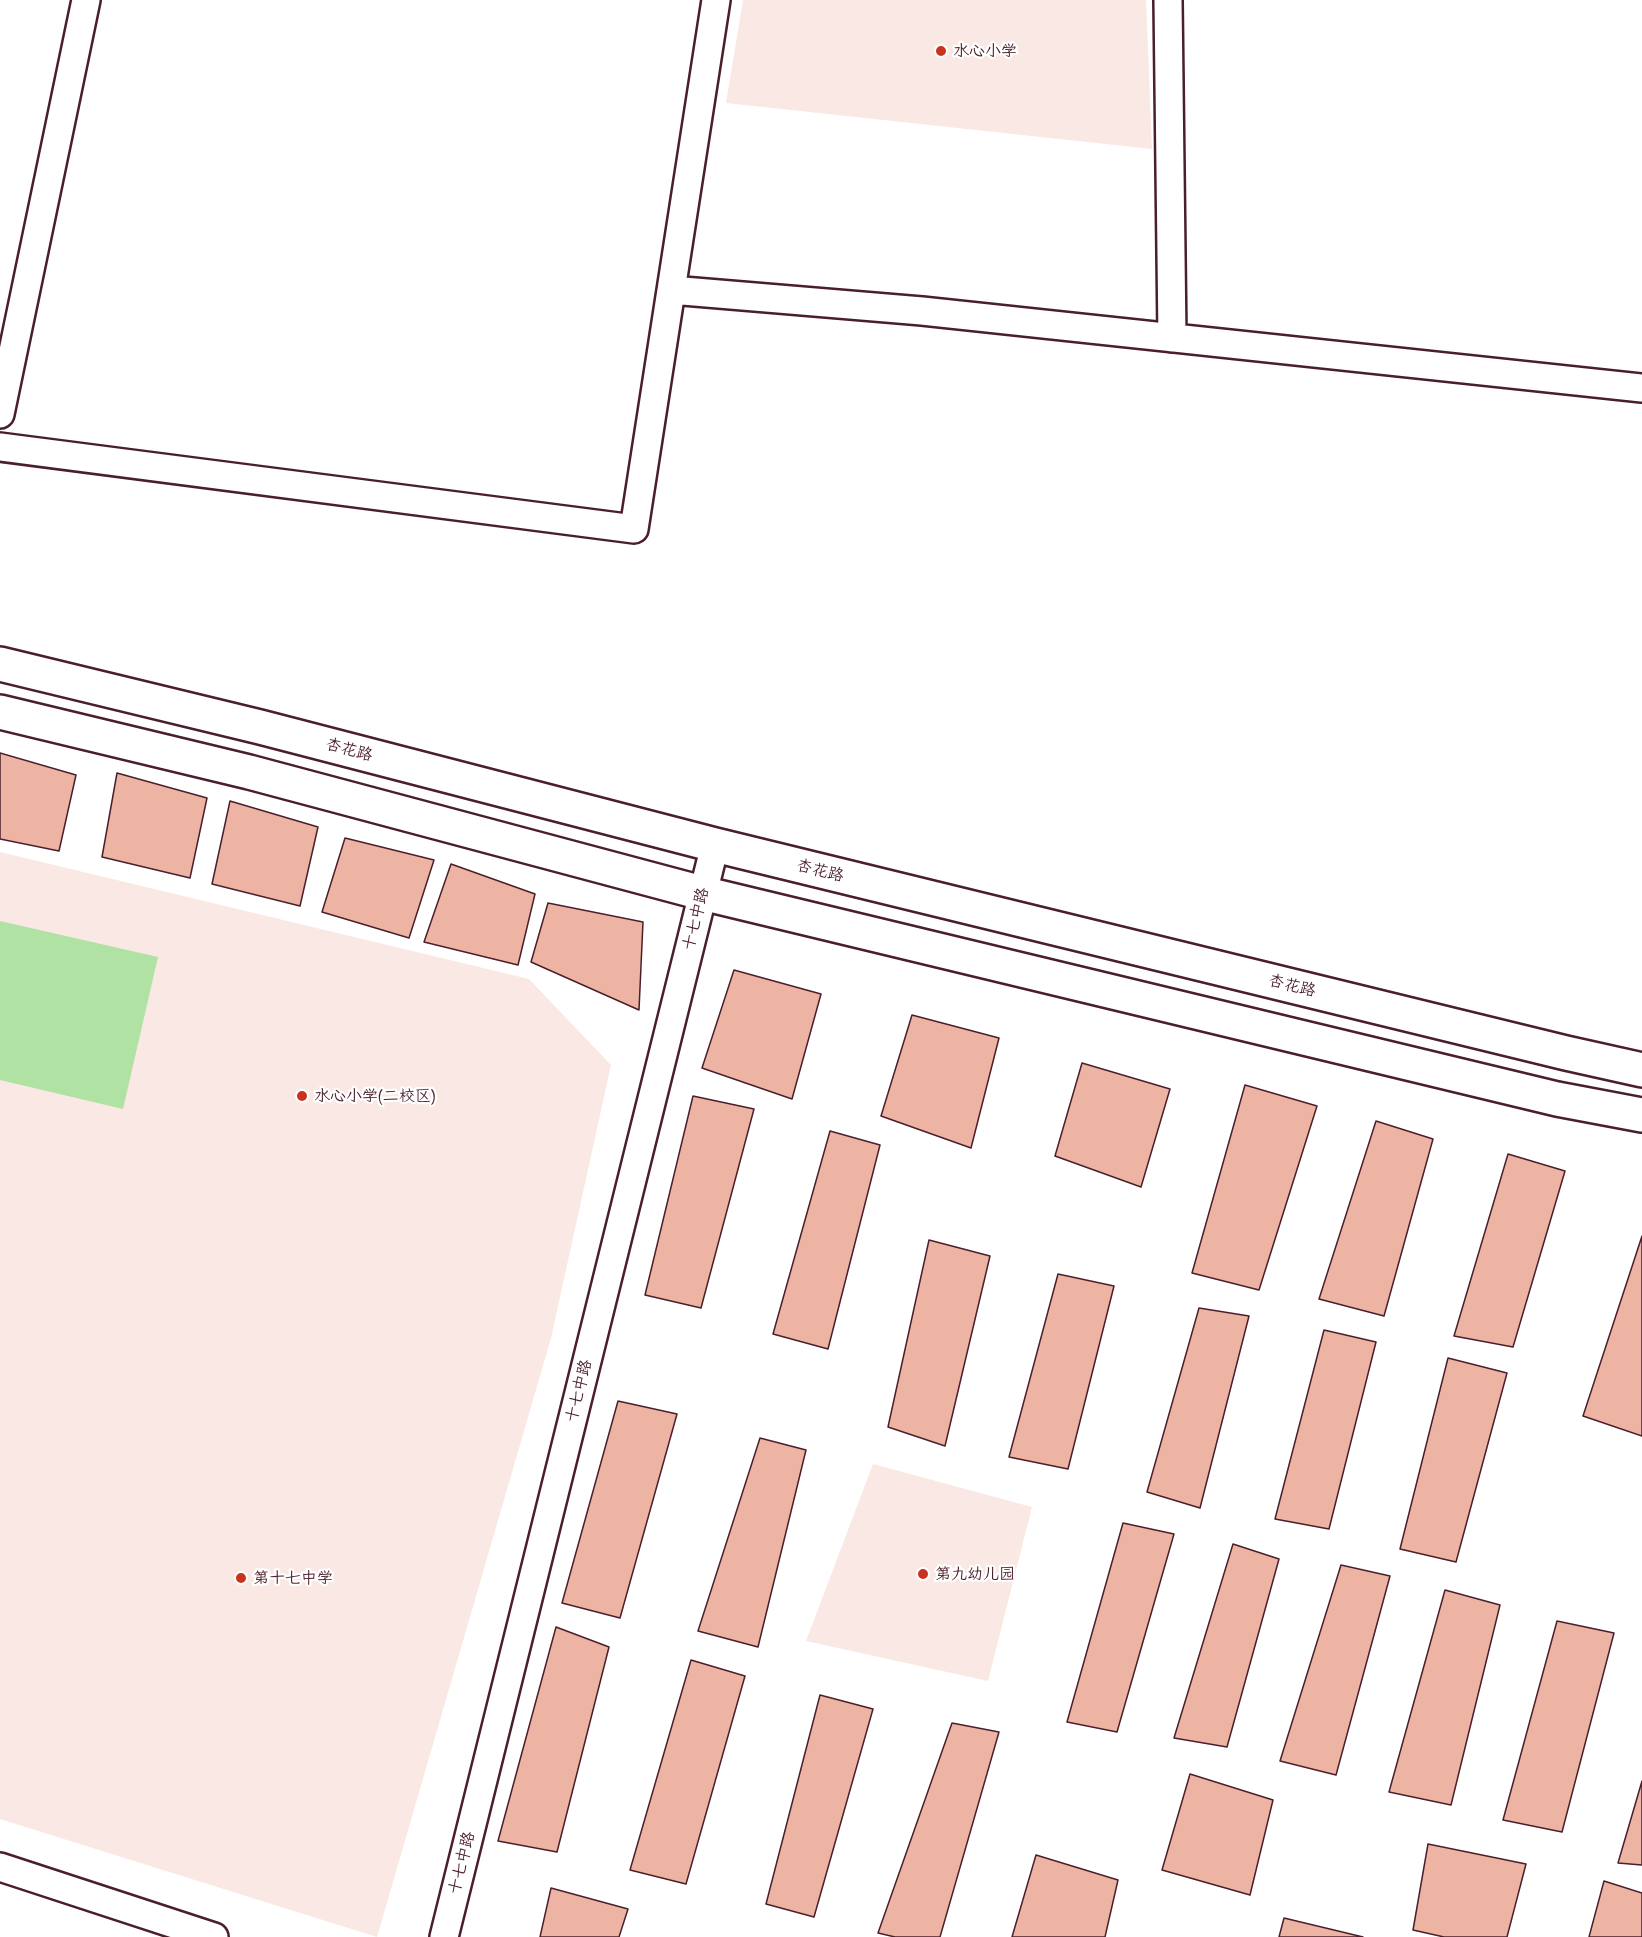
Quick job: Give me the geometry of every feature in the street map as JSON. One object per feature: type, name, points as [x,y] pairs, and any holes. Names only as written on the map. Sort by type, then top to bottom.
[{"type":"main road","name":"杏花路","points":[[0,664],[260,727],[715,845],[1543,1048],[1642,1070]]},
{"type":"main road","points":[[0,712],[249,772],[702,893],[1557,1099],[1642,1114]]},
{"type":"street","points":[[0,414],[86,0]]},
{"type":"street","points":[[0,447],[634,528],[716,0]]},
{"type":"street","points":[[1168,0],[1172,338]]},
{"type":"street","points":[[671,290],[922,311],[1642,388]]},
{"type":"street","name":"十七中路","points":[[444,1937],[715,845]]},
{"type":"street","points":[[0,1867],[214,1937]]},
{"type":"shaded area","name":"水心小学","points":[[743,0],[1146,0],[1152,149],[726,103]]},
{"type":"shaded area","name":"第十七中学","points":[[0,852],[529,979],[611,1065],[551,1338],[377,1937],[0,1819]]},
{"type":"shaded area","name":"第九幼儿园","points":[[873,1464],[1032,1507],[988,1681],[806,1641]]},
{"type":"green space","points":[[0,921],[158,957],[123,1109],[0,1080]]},
{"type":"building","points":[[0,753],[76,775],[59,851],[0,839]]},
{"type":"building","points":[[117,773],[207,798],[190,878],[102,857]]},
{"type":"building","points":[[230,801],[318,827],[300,906],[212,884]]},
{"type":"building","points":[[345,838],[434,860],[409,938],[322,912]]},
{"type":"building","points":[[451,864],[535,894],[518,965],[424,942]]},
{"type":"building","points":[[548,903],[643,922],[639,1010],[531,962]]},
{"type":"building","points":[[734,970],[821,994],[792,1099],[702,1068]]},
{"type":"building","points":[[912,1015],[999,1038],[971,1148],[881,1116]]},
{"type":"building","points":[[1082,1063],[1170,1089],[1141,1187],[1055,1156]]},
{"type":"building","points":[[1245,1085],[1317,1106],[1259,1290],[1192,1273]]},
{"type":"building","points":[[693,1096],[754,1109],[701,1308],[645,1295]]},
{"type":"building","points":[[1376,1121],[1433,1139],[1384,1316],[1319,1299]]},
{"type":"building","points":[[830,1131],[880,1145],[828,1349],[773,1334]]},
{"type":"building","points":[[1508,1154],[1565,1171],[1513,1347],[1454,1336]]},
{"type":"building","points":[[1642,1236],[1642,1436],[1583,1416]]},
{"type":"building","points":[[929,1240],[990,1256],[945,1446],[888,1427]]},
{"type":"building","points":[[1058,1274],[1114,1286],[1068,1469],[1009,1457]]},
{"type":"building","points":[[1199,1308],[1249,1316],[1200,1508],[1147,1492]]},
{"type":"building","points":[[1324,1330],[1376,1342],[1329,1529],[1275,1519]]},
{"type":"building","points":[[1448,1358],[1507,1373],[1456,1562],[1400,1549]]},
{"type":"building","points":[[618,1401],[677,1414],[620,1618],[562,1603]]},
{"type":"building","points":[[760,1438],[806,1450],[758,1647],[698,1631]]},
{"type":"building","points":[[1123,1523],[1174,1534],[1117,1732],[1067,1722]]},
{"type":"building","points":[[1233,1544],[1279,1559],[1227,1747],[1174,1738]]},
{"type":"building","points":[[1341,1565],[1390,1576],[1336,1775],[1280,1761]]},
{"type":"building","points":[[1445,1590],[1500,1605],[1451,1805],[1389,1792]]},
{"type":"building","points":[[1557,1621],[1614,1633],[1562,1832],[1503,1820]]},
{"type":"building","points":[[556,1627],[609,1647],[557,1852],[498,1841]]},
{"type":"building","points":[[691,1660],[745,1676],[686,1884],[630,1870]]},
{"type":"building","points":[[820,1695],[873,1709],[814,1917],[766,1904]]},
{"type":"building","points":[[952,1723],[999,1732],[940,1937],[895,1937],[878,1933]]},
{"type":"building","points":[[1190,1774],[1273,1800],[1250,1895],[1162,1870]]},
{"type":"building","points":[[1642,1781],[1642,1865],[1618,1863]]},
{"type":"building","points":[[1428,1844],[1526,1864],[1507,1937],[1444,1937],[1413,1930]]},
{"type":"building","points":[[1036,1855],[1118,1880],[1105,1937],[1012,1937]]},
{"type":"building","points":[[1604,1881],[1642,1893],[1642,1937],[1589,1937]]},
{"type":"building","points":[[551,1888],[628,1909],[619,1937],[540,1937]]},
{"type":"building","points":[[1284,1918],[1363,1937],[1279,1937]]},
{"type":"place","name":"水心小学","points":[[941,51]]},
{"type":"place","name":"水心小学(二校区)","points":[[302,1096]]},
{"type":"place","name":"第九幼儿园","points":[[923,1574]]},
{"type":"place","name":"第十七中学","points":[[241,1578]]}]
